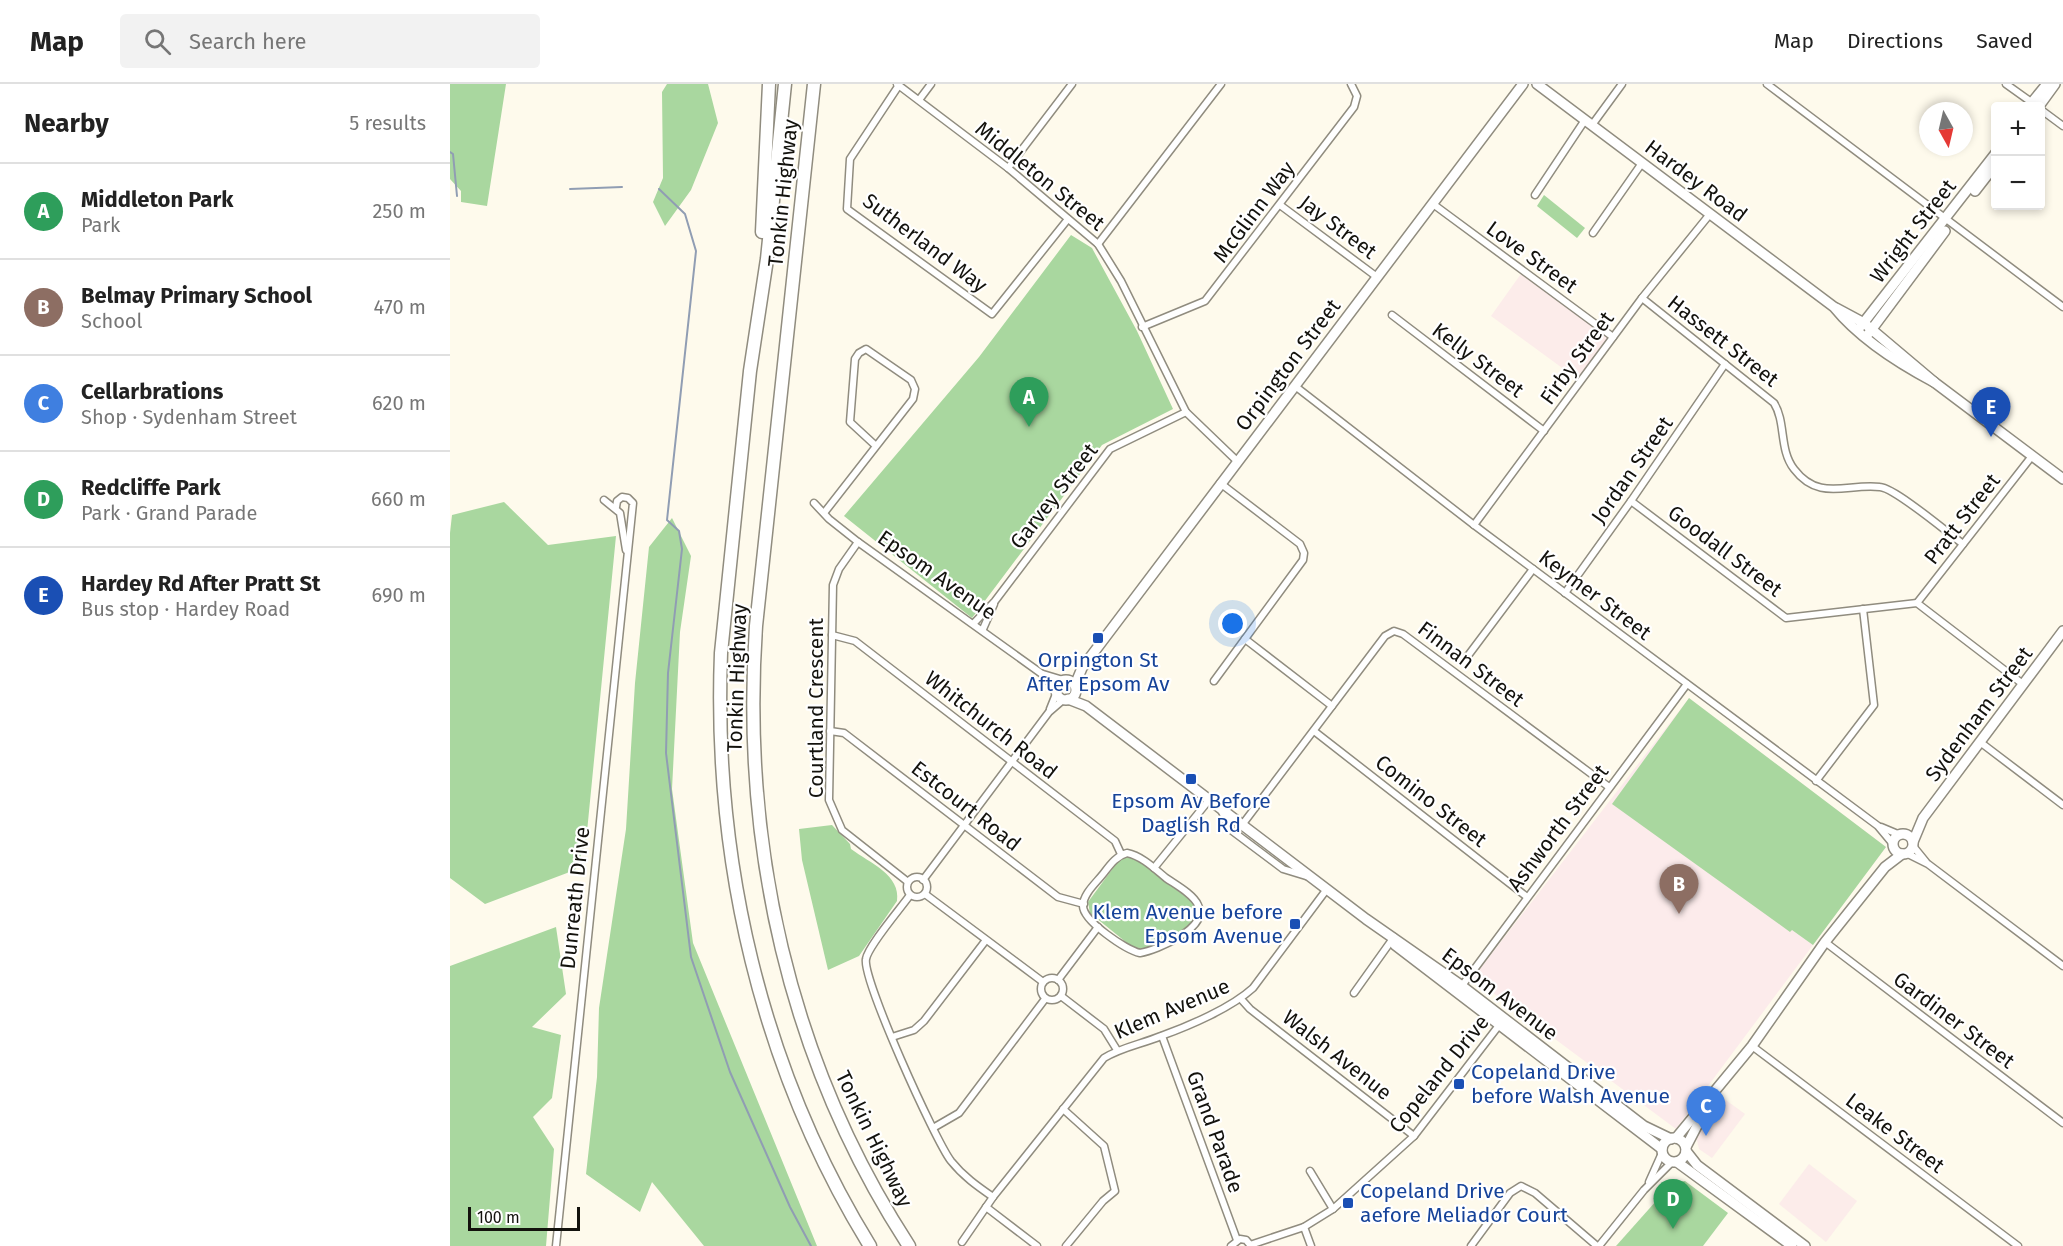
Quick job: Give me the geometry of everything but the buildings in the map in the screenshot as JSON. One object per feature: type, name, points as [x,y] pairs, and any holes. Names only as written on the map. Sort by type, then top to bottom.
[{"type":"highway","points":[[758,311],[769,84]]},
{"type":"highway","name":"Tonkin Highway","points":[[785,84],[721,653],[719,698],[726,821],[744,930],[775,1044],[837,1192],[870,1246]]},
{"type":"highway","name":"Tonkin Highway","points":[[814,84],[756,626],[752,706],[755,784],[762,854],[776,930],[812,1055],[863,1168],[909,1246]]},
{"type":"street","points":[[919,100],[932,84]]},
{"type":"street","points":[[1008,168],[1072,84]]},
{"type":"street","points":[[1098,244],[1221,84]]},
{"type":"street","name":"McGlinn Way","points":[[1142,327],[1205,301],[1354,106],[1357,96],[1351,84]]},
{"type":"street","name":"Orpington Street","points":[[1070,684],[1523,84]]},
{"type":"street","name":"Hardey Road","points":[[1537,84],[1865,330],[1902,365],[1934,382],[2063,479]]},
{"type":"street","points":[[1535,195],[1588,123],[1622,84]]},
{"type":"street","points":[[1767,84],[2063,307]]},
{"type":"street","points":[[2006,84],[2031,102]]},
{"type":"street","points":[[2038,102],[2047,84]]},
{"type":"street","points":[[2039,102],[2055,84]]},
{"type":"street","name":"Middleton Street","points":[[898,85],[1008,168],[1098,244],[1121,281],[1186,412],[1237,461]]},
{"type":"street","name":"Sutherland Way","points":[[898,85],[850,159],[847,209],[992,314],[1068,219]]},
{"type":"street","points":[[2045,113],[2063,126]]},
{"type":"street","name":"Wright Street","points":[[1950,220],[1993,156]]},
{"type":"street","points":[[1593,233],[1642,163]]},
{"type":"street","name":"Wright Street","points":[[1865,330],[1991,169]]},
{"type":"street","name":"Love Street","points":[[1433,204],[1613,337]]},
{"type":"street","name":"Jay Street","points":[[1280,205],[1377,277]]},
{"type":"street","name":"Firby Street","points":[[1474,525],[1642,298],[1710,214]]},
{"type":"street","name":"Hassett Street","points":[[1642,298],[1774,402],[1779,411],[1786,451],[1792,467],[1802,477],[1827,490],[1882,487],[1963,544]]},
{"type":"street","name":"Kelly Street","points":[[1392,315],[1544,431]]},
{"type":"street","points":[[824,513],[913,399],[915,389],[911,380],[866,349],[855,359],[850,422],[876,446]]},
{"type":"street","name":"Jordan Street","points":[[1565,593],[1632,501],[1725,364]]},
{"type":"street","name":"Keymer Street","points":[[1295,386],[1474,525],[2063,966]]},
{"type":"street","name":"Garvey Street","points":[[974,623],[995,601],[1110,449],[1186,412]]},
{"type":"street","name":"Pratt Street","points":[[1917,603],[2032,456]]},
{"type":"street","points":[[1214,681],[1303,560],[1304,553],[1300,544],[1220,483]]},
{"type":"street","name":"Dunreath Drive","points":[[556,1246],[626,553],[633,503],[628,498],[622,497],[617,501],[616,507]]},
{"type":"street","name":"Dunreath Drive","points":[[604,500],[616,507],[622,518],[626,553]]},
{"type":"street","name":"Goodall Street","points":[[1632,501],[1786,618],[1917,603]]},
{"type":"street","name":"Epsom Avenue","points":[[814,502],[858,542],[931,596],[983,629],[1042,674],[1061,696],[1086,706],[1392,940],[1460,989],[1662,1151]]},
{"type":"street","name":"Courtland Crescent","points":[[858,542],[835,578],[829,800],[842,830],[909,882]]},
{"type":"street","points":[[1467,657],[1533,568]]},
{"type":"street","name":"Garvey Street","points":[[983,629],[995,601]]},
{"type":"street","points":[[1917,603],[2024,685]]},
{"type":"street","points":[[1816,781],[1874,705],[1863,609]]},
{"type":"street","name":"Finnan Street","points":[[1242,825],[1385,636],[1394,632],[1403,634],[1609,787]]},
{"type":"street","name":"Whitchurch Road","points":[[832,635],[855,641],[1115,841],[1120,855]]},
{"type":"street","name":"Sydenham Street","points":[[1904,848],[1923,818],[2061,637]]},
{"type":"street","points":[[1245,639],[1332,706]]},
{"type":"street","name":"Epsom Avenue","points":[[1042,674],[1070,684],[1086,706]]},
{"type":"street","points":[[1061,696],[1058,684],[1070,684]]},
{"type":"street","points":[[923,880],[962,824],[1070,684]]},
{"type":"street","name":"Ashworth Street","points":[[1460,989],[1687,684]]},
{"type":"street","name":"Estcourt Road","points":[[830,731],[844,733],[1058,897],[1083,904]]},
{"type":"street","name":"Comino Street","points":[[1314,731],[1527,897]]},
{"type":"street","points":[[1980,742],[2063,805]]},
{"type":"street","points":[[1154,868],[1209,800]]},
{"type":"street","points":[[1221,809],[1231,830],[1283,869],[1312,878]]},
{"type":"street","name":"Sydenham Street","points":[[1904,848],[1901,835],[1923,818]]},
{"type":"street","name":"Keymer Street","points":[[1878,826],[1901,835]]},
{"type":"street","points":[[1471,1246],[1510,1193],[1521,1186],[1535,1193],[1598,1246],[1644,1190],[1675,1162],[1684,1158],[1696,1125],[1735,1073],[1825,942],[1885,867],[1904,848],[1909,836],[1901,835]]},
{"type":"street","points":[[1133,854],[1154,868],[1195,900],[1200,910],[1196,924],[1191,930],[1140,953],[1132,952],[1098,927],[1085,914],[1083,904],[1104,872],[1120,855],[1133,854]]},
{"type":"street","points":[[914,878],[923,880],[927,885],[925,894],[918,897],[910,895],[907,889],[909,882],[914,878]]},
{"type":"street","name":"Klem Avenue","points":[[962,1242],[993,1197],[1104,1058],[1117,1050],[1162,1036],[1241,999],[1253,988],[1327,889]]},
{"type":"street","points":[[925,894],[1044,982]]},
{"type":"street","points":[[910,895],[866,960],[867,971],[902,1066],[950,1159],[965,1177],[993,1197]]},
{"type":"street","points":[[1058,980],[1098,927]]},
{"type":"street","points":[[892,1037],[914,1030],[924,1021],[986,940]]},
{"type":"street","points":[[1354,993],[1392,940]]},
{"type":"street","name":"Gardiner Street","points":[[1825,942],[2063,1123]]},
{"type":"street","points":[[1049,978],[1058,980],[1062,984],[1061,996],[1051,1001],[1045,999],[1041,993],[1044,982],[1049,978]]},
{"type":"street","points":[[1061,996],[1104,1029],[1117,1050]]},
{"type":"street","points":[[933,1128],[959,1113],[1045,999]]},
{"type":"street","name":"Walsh Avenue","points":[[1241,999],[1250,1009],[1414,1136]]},
{"type":"street","name":"Epsom Avenue","points":[[1502,1022],[1644,1126],[1673,1138]]},
{"type":"street","name":"Copeland Drive","points":[[1251,1245],[1304,1227],[1333,1209],[1414,1136],[1502,1022]]},
{"type":"street","name":"Grand Parade","points":[[1162,1036],[1237,1240]]},
{"type":"street","points":[[1644,1190],[1664,1144],[1673,1138],[1750,1049]]},
{"type":"street","name":"Leake Street","points":[[1750,1049],[2018,1246]]},
{"type":"street","points":[[1062,1109],[1104,1146],[1113,1174],[1115,1191],[1103,1201],[1066,1246]]},
{"type":"street","points":[[1673,1138],[1682,1141],[1697,1165],[1805,1246]]},
{"type":"street","points":[[1662,1151],[1792,1246]]},
{"type":"street","points":[[1310,1171],[1333,1209]]},
{"type":"street","points":[[986,1207],[1037,1246]]},
{"type":"street","points":[[1304,1227],[1311,1246]]},
{"type":"street","points":[[1230,1246],[1237,1240],[1243,1239],[1251,1245]]},
{"type":"shaded area","points":[[1523,271],[1613,337],[1580,381],[1491,316]]},
{"type":"shaded area","points":[[1689,698],[1886,847],[1676,1129],[1473,978]]},
{"type":"shaded area","points":[[1723,1098],[1745,1114],[1712,1158],[1699,1149],[1696,1136]]},
{"type":"shaded area","points":[[1809,1164],[1857,1201],[1826,1242],[1779,1204]]},
{"type":"green space","points":[[450,84],[506,84],[487,206],[461,202],[461,191],[450,179]]},
{"type":"green space","points":[[667,84],[708,84],[718,123],[691,190],[665,226],[653,202],[663,178],[662,92]]},
{"type":"green space","points":[[1544,195],[1585,228],[1577,238],[1537,206]]},
{"type":"green space","points":[[1071,235],[1092,248],[1137,331],[1173,409],[1102,445],[972,618],[844,516],[979,357]]},
{"type":"green space","points":[[504,502],[548,545],[616,536],[586,842],[575,870],[485,904],[450,878],[450,533],[452,515]]},
{"type":"green space","points":[[672,518],[691,556],[680,632],[672,789],[693,943],[817,1246],[704,1246],[652,1182],[640,1212],[586,1174],[597,1077],[599,1008],[626,829],[635,683],[649,547]]},
{"type":"green space","points":[[1689,698],[1886,847],[1813,945],[1792,930],[1790,932],[1612,804]]},
{"type":"green space","points":[[832,825],[850,844],[851,849],[883,870],[889,877],[897,892],[897,901],[859,956],[828,970],[802,860],[799,829]]},
{"type":"green space","points":[[1128,856],[1135,858],[1194,903],[1198,914],[1190,928],[1146,949],[1132,947],[1090,913],[1088,902],[1119,860]]},
{"type":"green space","points":[[556,927],[566,994],[532,1027],[561,1035],[552,1098],[533,1117],[554,1149],[546,1246],[450,1246],[450,966]]},
{"type":"green space","points":[[1685,1181],[1728,1213],[1703,1246],[1616,1246],[1673,1182]]},
{"type":"waterway","points":[[450,152],[453,154],[457,196]]},
{"type":"waterway","points":[[570,189],[622,187]]},
{"type":"waterway","points":[[659,189],[685,214],[696,251],[667,520],[679,531],[682,549],[668,673],[666,753],[691,957],[730,1072],[790,1207],[811,1246]]},
{"type":"place","name":"Middleton Park","points":[[1029,427]]},
{"type":"place","name":"Hardey Rd After Pratt St","points":[[1991,437]]},
{"type":"place","name":"Orpington St After Epsom Av","points":[[1098,638]]},
{"type":"place","name":"Epsom Av Before Daglish Rd","points":[[1191,779]]},
{"type":"place","name":"Belmay Primary School","points":[[1679,914]]},
{"type":"place","name":"Klem Avenue before Epsom Avenue","points":[[1295,924]]},
{"type":"place","name":"Copeland Drive before Walsh Avenue","points":[[1459,1084]]},
{"type":"place","name":"Cellarbrations","points":[[1706,1136]]},
{"type":"place","name":"Copeland Drive aefore Meliador Court","points":[[1348,1203]]},
{"type":"place","name":"Redcliffe Park","points":[[1673,1229]]}]
